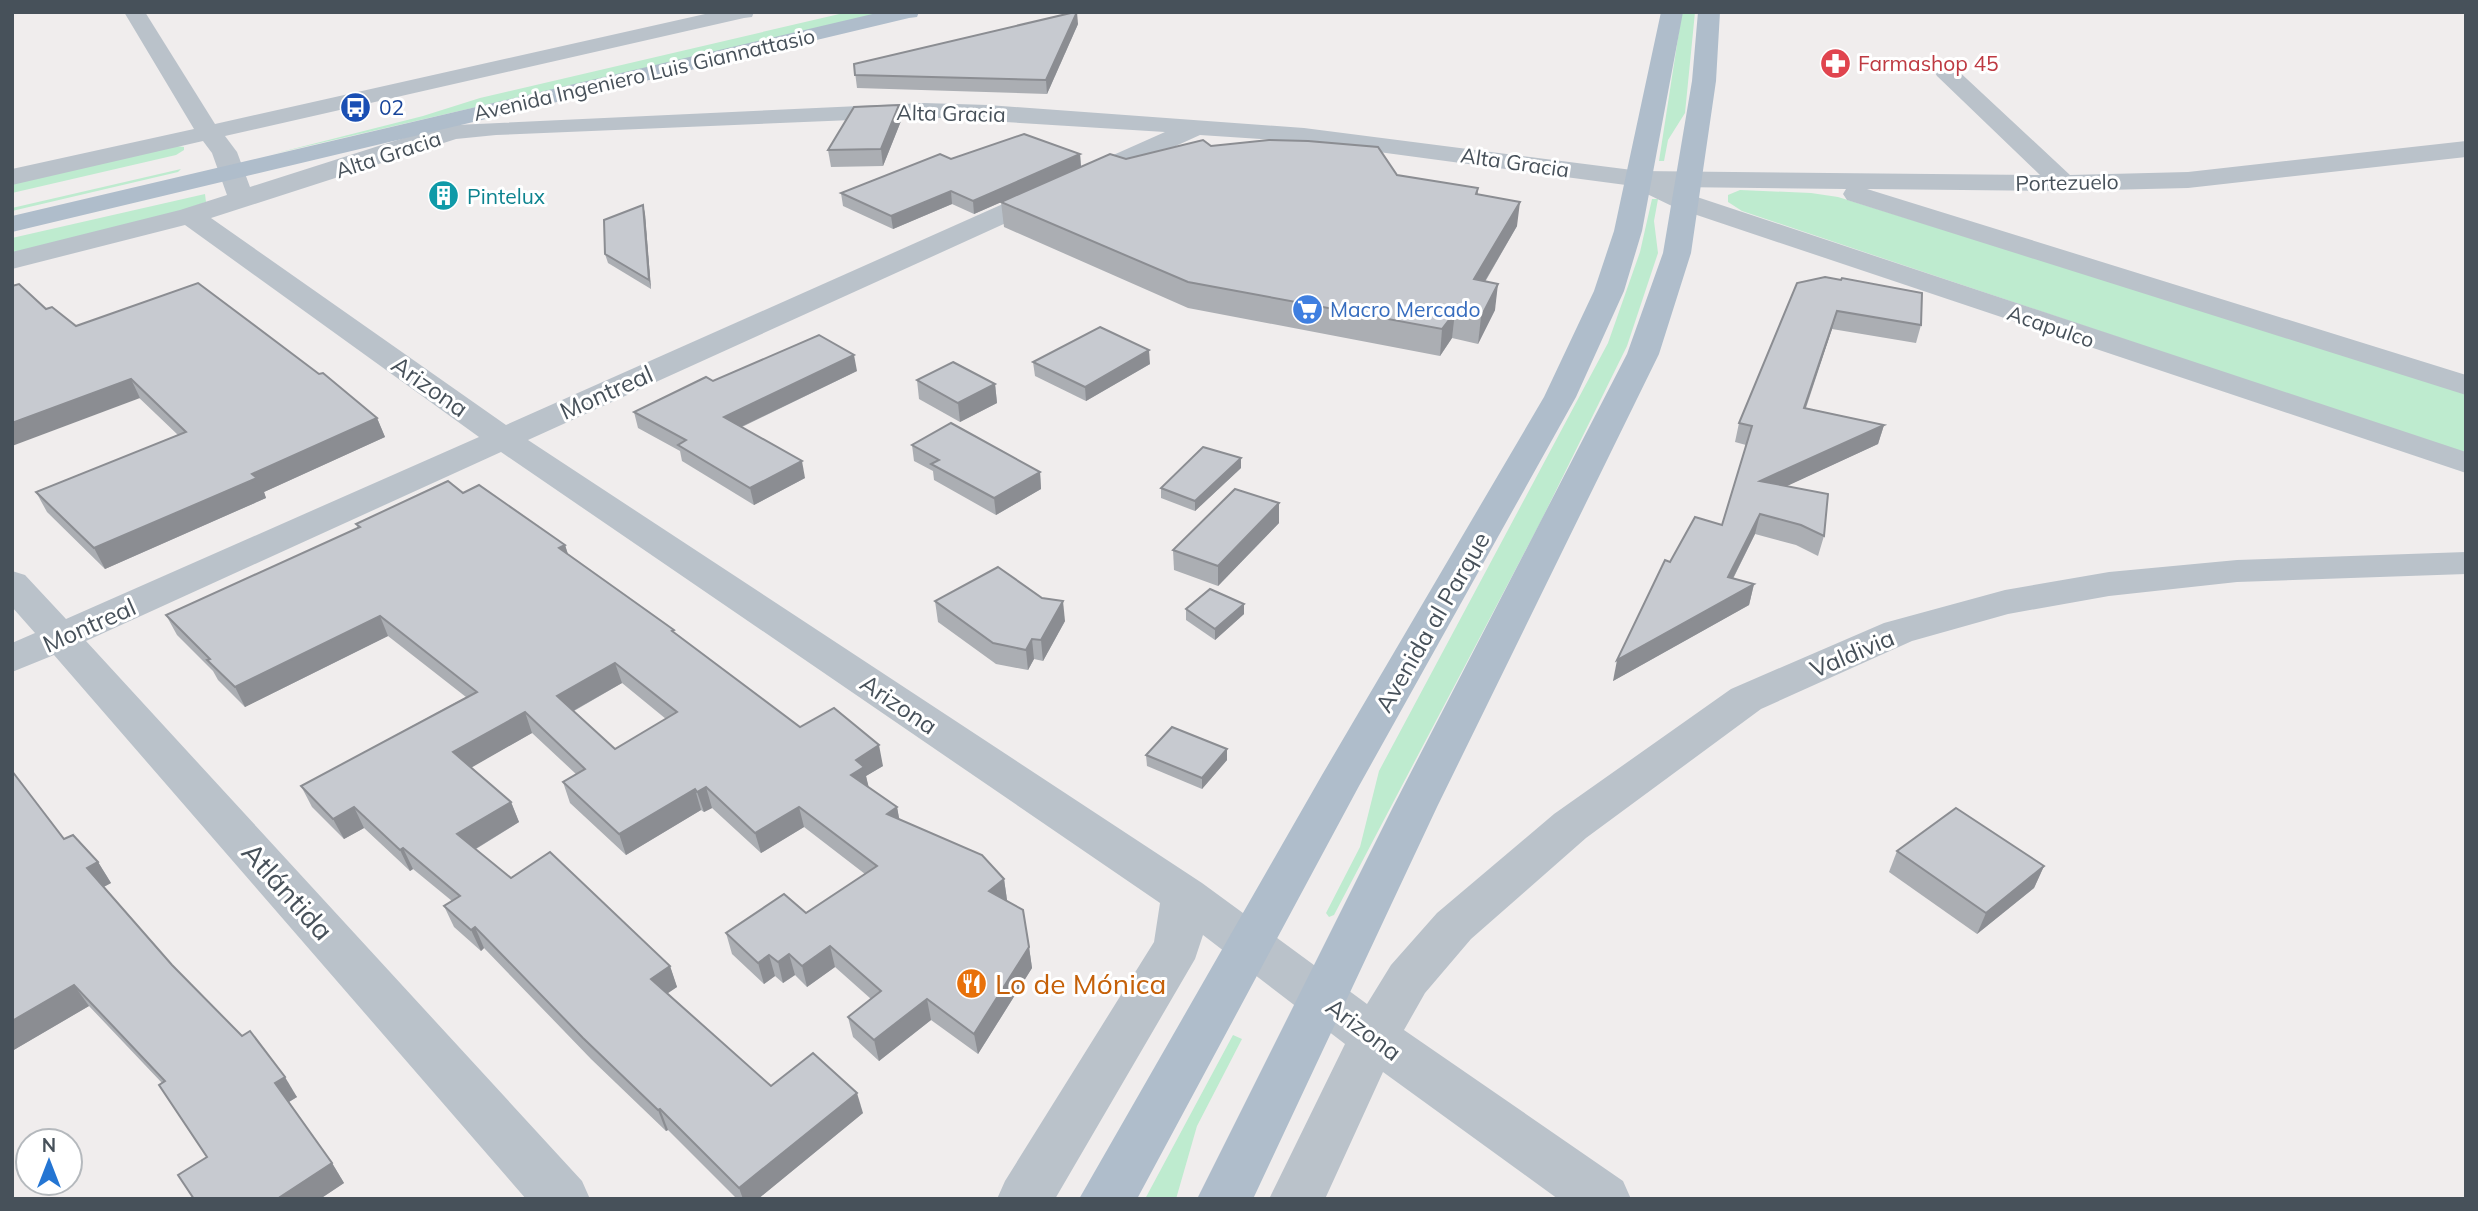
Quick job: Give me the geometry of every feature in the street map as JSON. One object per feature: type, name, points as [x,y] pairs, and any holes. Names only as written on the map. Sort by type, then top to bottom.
[{"type":"main road","name":"Avenida Ingeniero Luis Giannattasio","points":[[12,201],[819,12]]},
{"type":"main road","name":"Avenida Ingeniero Luis Giannattasio","points":[[12,224],[220,152],[909,12]]},
{"type":"main road","name":"Avenida al Parque","points":[[1225,1199],[1322,998],[1643,354],[1677,253],[1669,185],[1672,12]]},
{"type":"main road","name":"Avenida al Parque","points":[[1107,1199],[1249,943],[1560,397],[1609,291],[1669,185],[1703,81],[1709,12]]},
{"type":"street","points":[[12,261],[190,216],[242,200],[220,152],[134,12]]},
{"type":"street","name":"Avenida Ingeniero Luis Giannattasio","points":[[12,177],[220,152],[744,12]]},
{"type":"street","points":[[1945,71],[2063,183]]},
{"type":"street","name":"Alta Gracia","points":[[242,200],[422,140],[496,128],[924,110],[1200,126],[1413,148],[1669,185]]},
{"type":"street","name":"Montreal","points":[[12,659],[1200,126]]},
{"type":"street","name":"Portezuelo","points":[[1669,185],[2188,180],[2466,149]]},
{"type":"street","points":[[1820,183],[2466,385]]},
{"type":"street","name":"Acapulco","points":[[1669,185],[2227,385],[2466,463]]},
{"type":"street","name":"Arizona","points":[[190,216],[504,439],[1185,897],[1374,1037],[1603,1199]]},
{"type":"street","name":"Valdivia","points":[[1374,1037],[1408,979],[1454,926],[1570,826],[1746,699],[1898,632],[2006,602],[2109,584],[2237,571],[2466,563]]},
{"type":"street","name":"Atlántida","points":[[12,583],[562,1199]]},
{"type":"street","points":[[1025,1199],[1178,945],[1185,897]]},
{"type":"street","points":[[1297,1199],[1374,1037]]},
{"type":"green space","points":[[848,12],[888,12],[273,154],[423,116],[480,98]]},
{"type":"green space","points":[[1682,12],[1695,12],[1685,113],[1668,140],[1664,161],[1659,161]]},
{"type":"green space","points":[[177,146],[184,147],[184,150],[176,155],[12,193],[12,182]]},
{"type":"green space","points":[[181,169],[178,172],[12,211],[12,208]]},
{"type":"green space","points":[[1740,190],[1838,197],[2466,391],[2466,454],[1742,211],[1728,202],[1728,195]]},
{"type":"green space","points":[[205,194],[206,202],[169,215],[12,254],[12,238]]},
{"type":"green space","points":[[1652,199],[1658,199],[1654,221],[1658,253],[1627,346],[1541,521],[1334,915],[1329,917],[1326,913],[1360,847],[1379,771],[1608,343],[1640,252]]},
{"type":"green space","points":[[1233,1035],[1242,1039],[1197,1126],[1176,1199],[1145,1199]]},
{"type":"building","points":[[1077,12],[1046,80],[855,75],[854,64]]},
{"type":"building","points":[[899,105],[881,149],[828,150],[854,107]]},
{"type":"building","points":[[1024,134],[1080,154],[973,201],[951,191],[891,216],[841,193],[940,154],[951,159]]},
{"type":"building","points":[[1203,140],[1211,146],[1269,140],[1378,147],[1397,175],[1478,188],[1476,194],[1520,202],[1474,279],[1498,284],[1481,317],[1455,312],[1442,329],[1188,282],[1001,202],[1110,154],[1126,159]]},
{"type":"building","points":[[643,205],[649,280],[605,254],[604,220]]},
{"type":"building","points":[[1825,277],[1922,293],[1921,325],[1837,311],[1804,408],[1884,425],[1760,481],[1828,494],[1824,536],[1801,525],[1760,514],[1728,577],[1754,584],[1617,660],[1665,560],[1670,562],[1695,517],[1722,525],[1752,426],[1739,423],[1797,283]]},
{"type":"building","points":[[198,283],[319,374],[323,373],[377,418],[252,474],[257,478],[94,548],[36,492],[186,432],[131,379],[12,423],[12,286],[19,284],[46,309],[52,307],[76,326]]},
{"type":"building","points":[[1100,327],[1149,350],[1085,387],[1033,362]]},
{"type":"building","points":[[819,335],[854,355],[724,417],[802,461],[750,488],[678,445],[686,440],[634,412],[706,377],[713,381]]},
{"type":"building","points":[[953,362],[995,384],[958,403],[917,380]]},
{"type":"building","points":[[951,423],[1040,472],[994,498],[931,464],[939,460],[912,445]]},
{"type":"building","points":[[1203,447],[1241,458],[1195,501],[1161,488]]},
{"type":"building","points":[[448,481],[463,493],[479,485],[565,545],[559,548],[674,630],[672,631],[800,727],[834,708],[879,745],[856,760],[864,767],[851,775],[897,807],[887,814],[982,855],[1004,879],[989,891],[1023,910],[1029,947],[974,1034],[927,999],[874,1040],[848,1017],[881,991],[830,946],[802,966],[789,954],[778,962],[769,955],[758,963],[726,933],[784,894],[806,913],[877,866],[799,807],[755,833],[706,787],[697,792],[695,789],[619,834],[563,782],[585,769],[525,712],[453,752],[511,802],[457,834],[511,878],[550,852],[670,966],[651,979],[771,1086],[813,1053],[857,1093],[739,1188],[660,1109],[583,1038],[475,927],[471,930],[444,906],[460,896],[403,848],[400,850],[354,807],[333,819],[301,786],[477,692],[380,616],[235,687],[166,615],[360,527],[356,524]],"holes":[[[615,663],[677,712],[615,749],[557,696]]]},
{"type":"building","points":[[1235,489],[1279,503],[1218,566],[1173,550]]},
{"type":"building","points":[[998,567],[1042,598],[1063,601],[1041,640],[1032,639],[1026,650],[993,643],[935,601]]},
{"type":"building","points":[[1210,589],[1244,604],[1215,629],[1186,609]]},
{"type":"building","points":[[1172,727],[1227,749],[1202,778],[1146,755]]},
{"type":"building","points":[[12,771],[64,839],[73,835],[98,862],[87,868],[172,965],[242,1036],[250,1031],[285,1077],[275,1083],[332,1163],[277,1199],[194,1199],[178,1175],[207,1157],[159,1085],[165,1081],[74,985],[12,1021]]},
{"type":"building","points":[[1956,808],[2044,866],[1986,913],[1897,851]]},
{"type":"place","name":"Farmashop 45","points":[[1835,63]]},
{"type":"place","name":"02","points":[[356,107]]},
{"type":"place","name":"Pintelux","points":[[444,196]]},
{"type":"place","name":"Macro Mercado","points":[[1307,309]]},
{"type":"place","name":"Lo de Mónica","points":[[972,983]]}]
